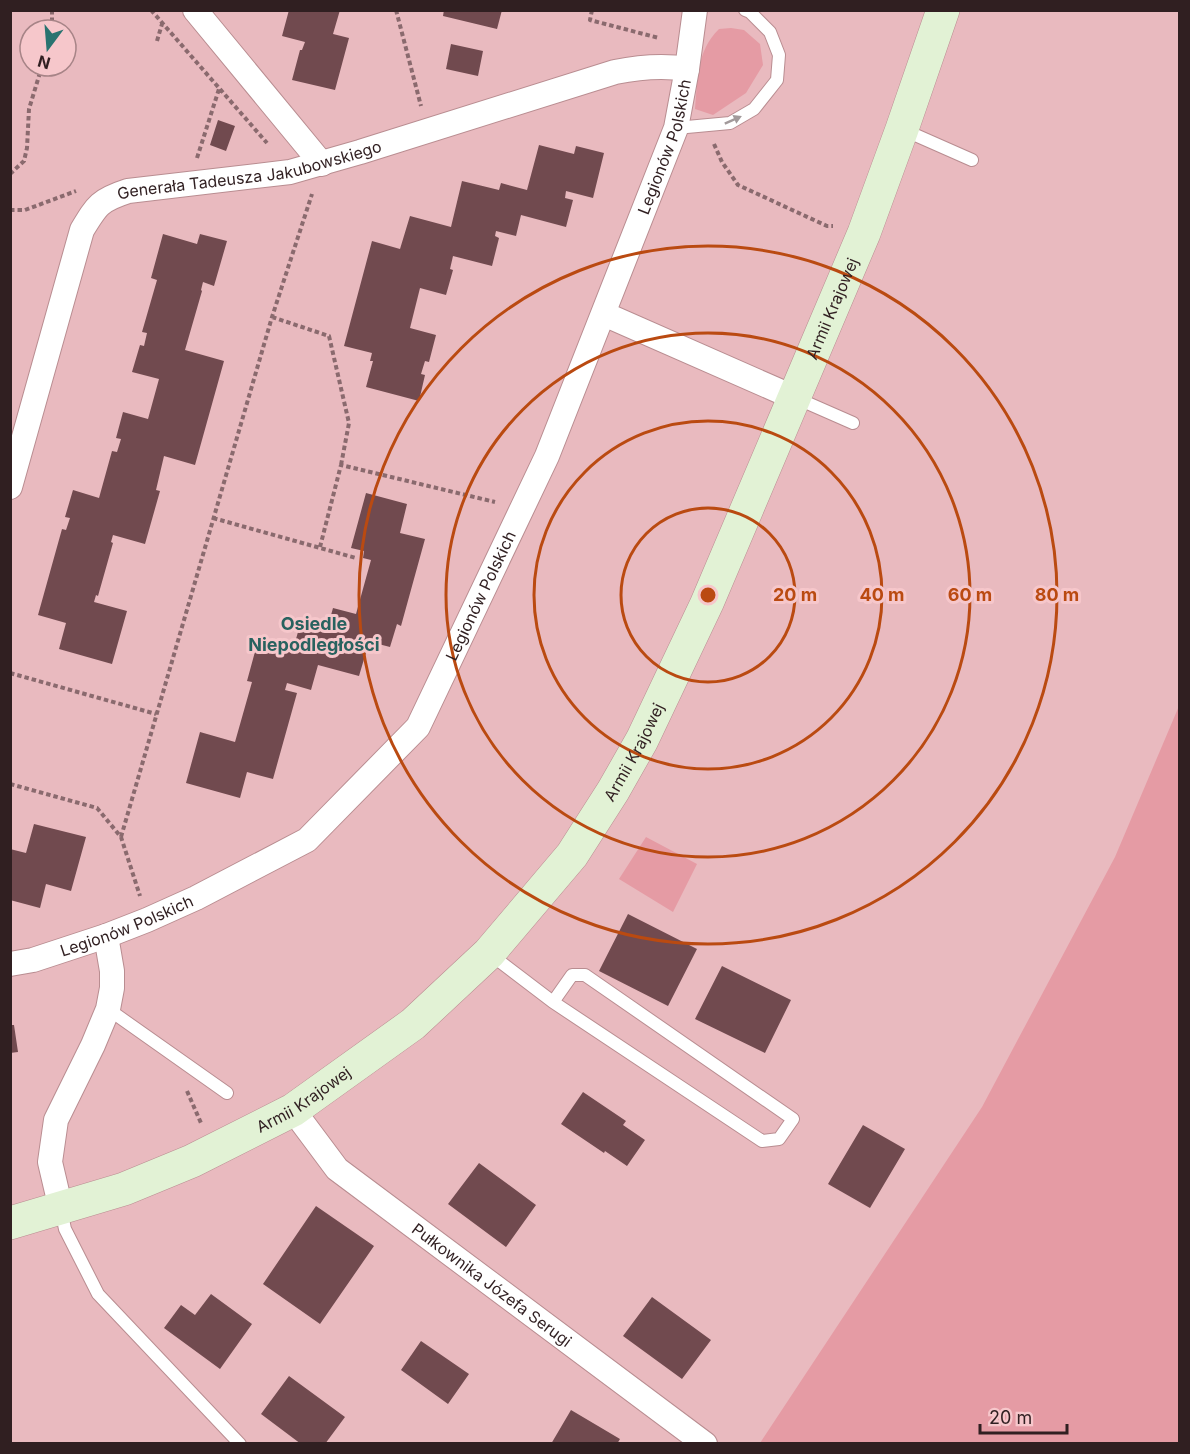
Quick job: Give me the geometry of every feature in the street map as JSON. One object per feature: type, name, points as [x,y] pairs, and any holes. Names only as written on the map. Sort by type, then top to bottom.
[{"type":"main road","name":"Armii Krajowej","points":[[10,1224],[124,1189],[192,1161],[293,1110],[413,1024],[489,953],[572,855],[636,750],[707,603],[860,243],[903,129],[943,10]]},
{"type":"street","points":[[195,10],[322,164]]},
{"type":"street","name":"Legionów Polskich","points":[[10,964],[33,960],[147,920],[196,898],[307,840],[418,727],[547,456],[676,128],[695,10]]},
{"type":"street","name":"Generała Tadeusza Jakubowskiego","points":[[10,487],[82,230],[96,207],[108,198],[128,191],[290,172],[615,72],[645,66],[687,69]]},
{"type":"street","points":[[604,314],[795,398]]},
{"type":"street","points":[[61,1209],[50,1162],[56,1120],[108,1009],[112,971],[106,936]]},
{"type":"street","name":"Pułkownika Józefa Serugi","points":[[293,1110],[337,1169],[705,1443]]},
{"type":"lane","points":[[676,128],[707,127],[730,123],[754,109],[777,80],[778,56],[770,32],[750,12],[745,10]]},
{"type":"lane","points":[[903,129],[972,160]]},
{"type":"lane","points":[[795,398],[853,423]]},
{"type":"lane","points":[[489,953],[553,1002],[762,1141],[779,1139],[792,1119],[585,975],[572,975],[553,1002]]},
{"type":"lane","points":[[108,1009],[227,1093]]},
{"type":"lane","points":[[61,1209],[65,1229],[98,1294],[240,1443]]},
{"type":"path","points":[[151,10],[271,148]]},
{"type":"path","points":[[396,10],[427,131]]},
{"type":"path","points":[[592,10],[590,20],[659,38]]},
{"type":"path","points":[[157,41],[163,24]]},
{"type":"path","points":[[10,174],[24,161],[29,110],[38,78]]},
{"type":"path","points":[[194,167],[219,89]]},
{"type":"path","points":[[707,127],[722,162],[738,185],[827,226],[835,226]]},
{"type":"path","points":[[121,837],[272,317],[322,164]]},
{"type":"path","points":[[10,210],[25,210]]},
{"type":"path","points":[[272,317],[329,336],[349,423],[320,547]]},
{"type":"path","points":[[341,465],[522,509]]},
{"type":"path","points":[[213,518],[356,558]]},
{"type":"path","points":[[10,673],[156,714]]},
{"type":"path","points":[[10,784],[97,808],[121,837],[147,920]]},
{"type":"path","points":[[189,1095],[199,1118]]},
{"type":"shaded area","points":[[719,29],[744,30],[760,44],[763,65],[746,93],[713,115],[695,109],[700,66],[711,38]]},
{"type":"shaded area","points":[[1179,706],[1179,1443],[760,1443],[982,1107],[1115,857]]},
{"type":"shaded area","points":[[646,837],[697,864],[673,912],[619,879]]},
{"type":"building","points":[[289,10],[340,10],[333,34],[349,38],[335,90],[292,80],[300,50],[305,42],[282,36]]},
{"type":"building","points":[[444,10],[502,10],[497,29],[443,16]]},
{"type":"building","points":[[451,44],[483,51],[478,76],[446,69]]},
{"type":"building","points":[[218,120],[235,126],[226,151],[210,145]]},
{"type":"building","points":[[539,145],[574,154],[576,146],[604,153],[593,198],[566,191],[565,198],[573,200],[566,227],[521,215],[516,236],[496,231],[495,236],[499,238],[492,266],[453,256],[450,269],[453,270],[446,295],[420,288],[410,328],[436,335],[429,362],[425,361],[421,374],[425,375],[419,401],[366,387],[373,361],[370,361],[372,353],[344,346],[372,241],[400,249],[410,216],[451,227],[462,181],[499,190],[501,183],[527,190]]},
{"type":"building","points":[[163,234],[197,244],[200,234],[227,241],[214,286],[203,282],[185,350],[224,361],[195,465],[164,456],[156,490],[160,491],[145,544],[113,535],[111,542],[113,543],[98,596],[96,595],[94,602],[127,611],[112,664],[59,649],[66,623],[38,615],[62,529],[66,530],[70,518],[65,517],[73,490],[99,498],[112,451],[117,452],[121,439],[116,438],[123,412],[148,419],[159,379],[132,372],[140,345],[144,346],[147,333],[142,332],[157,280],[151,278]]},
{"type":"building","points":[[366,493],[407,504],[400,533],[425,539],[401,626],[397,624],[390,647],[363,640],[361,647],[367,649],[359,676],[318,665],[311,690],[287,683],[285,690],[297,693],[273,779],[247,772],[240,798],[186,783],[200,732],[235,742],[252,682],[247,681],[259,637],[294,646],[300,625],[326,633],[333,608],[356,614],[371,560],[363,558],[364,551],[351,548]]},
{"type":"building","points":[[34,824],[86,837],[71,891],[46,884],[40,908],[10,900],[10,849],[26,853]]},
{"type":"building","points":[[628,914],[697,949],[668,1006],[599,971]]},
{"type":"building","points":[[722,966],[791,1000],[765,1053],[695,1019]]},
{"type":"building","points":[[10,1025],[14,1025],[18,1052],[10,1053]]},
{"type":"building","points":[[583,1092],[626,1121],[623,1125],[645,1140],[627,1166],[561,1124]]},
{"type":"building","points":[[863,1125],[905,1149],[870,1208],[828,1184]]},
{"type":"building","points":[[479,1163],[536,1205],[506,1247],[448,1204]]},
{"type":"building","points":[[316,1206],[374,1246],[320,1324],[263,1284]]},
{"type":"building","points":[[211,1294],[252,1324],[220,1369],[164,1328],[181,1305],[195,1315]]},
{"type":"building","points":[[652,1297],[711,1340],[682,1379],[623,1336]]},
{"type":"building","points":[[421,1341],[469,1374],[448,1404],[401,1370]]},
{"type":"building","points":[[289,1376],[345,1417],[325,1444],[301,1444],[261,1414]]},
{"type":"building","points":[[571,1410],[620,1439],[617,1444],[551,1444]]},
{"type":"district","name":"Osiedle Niepodległości","points":[[314,633]]}]
